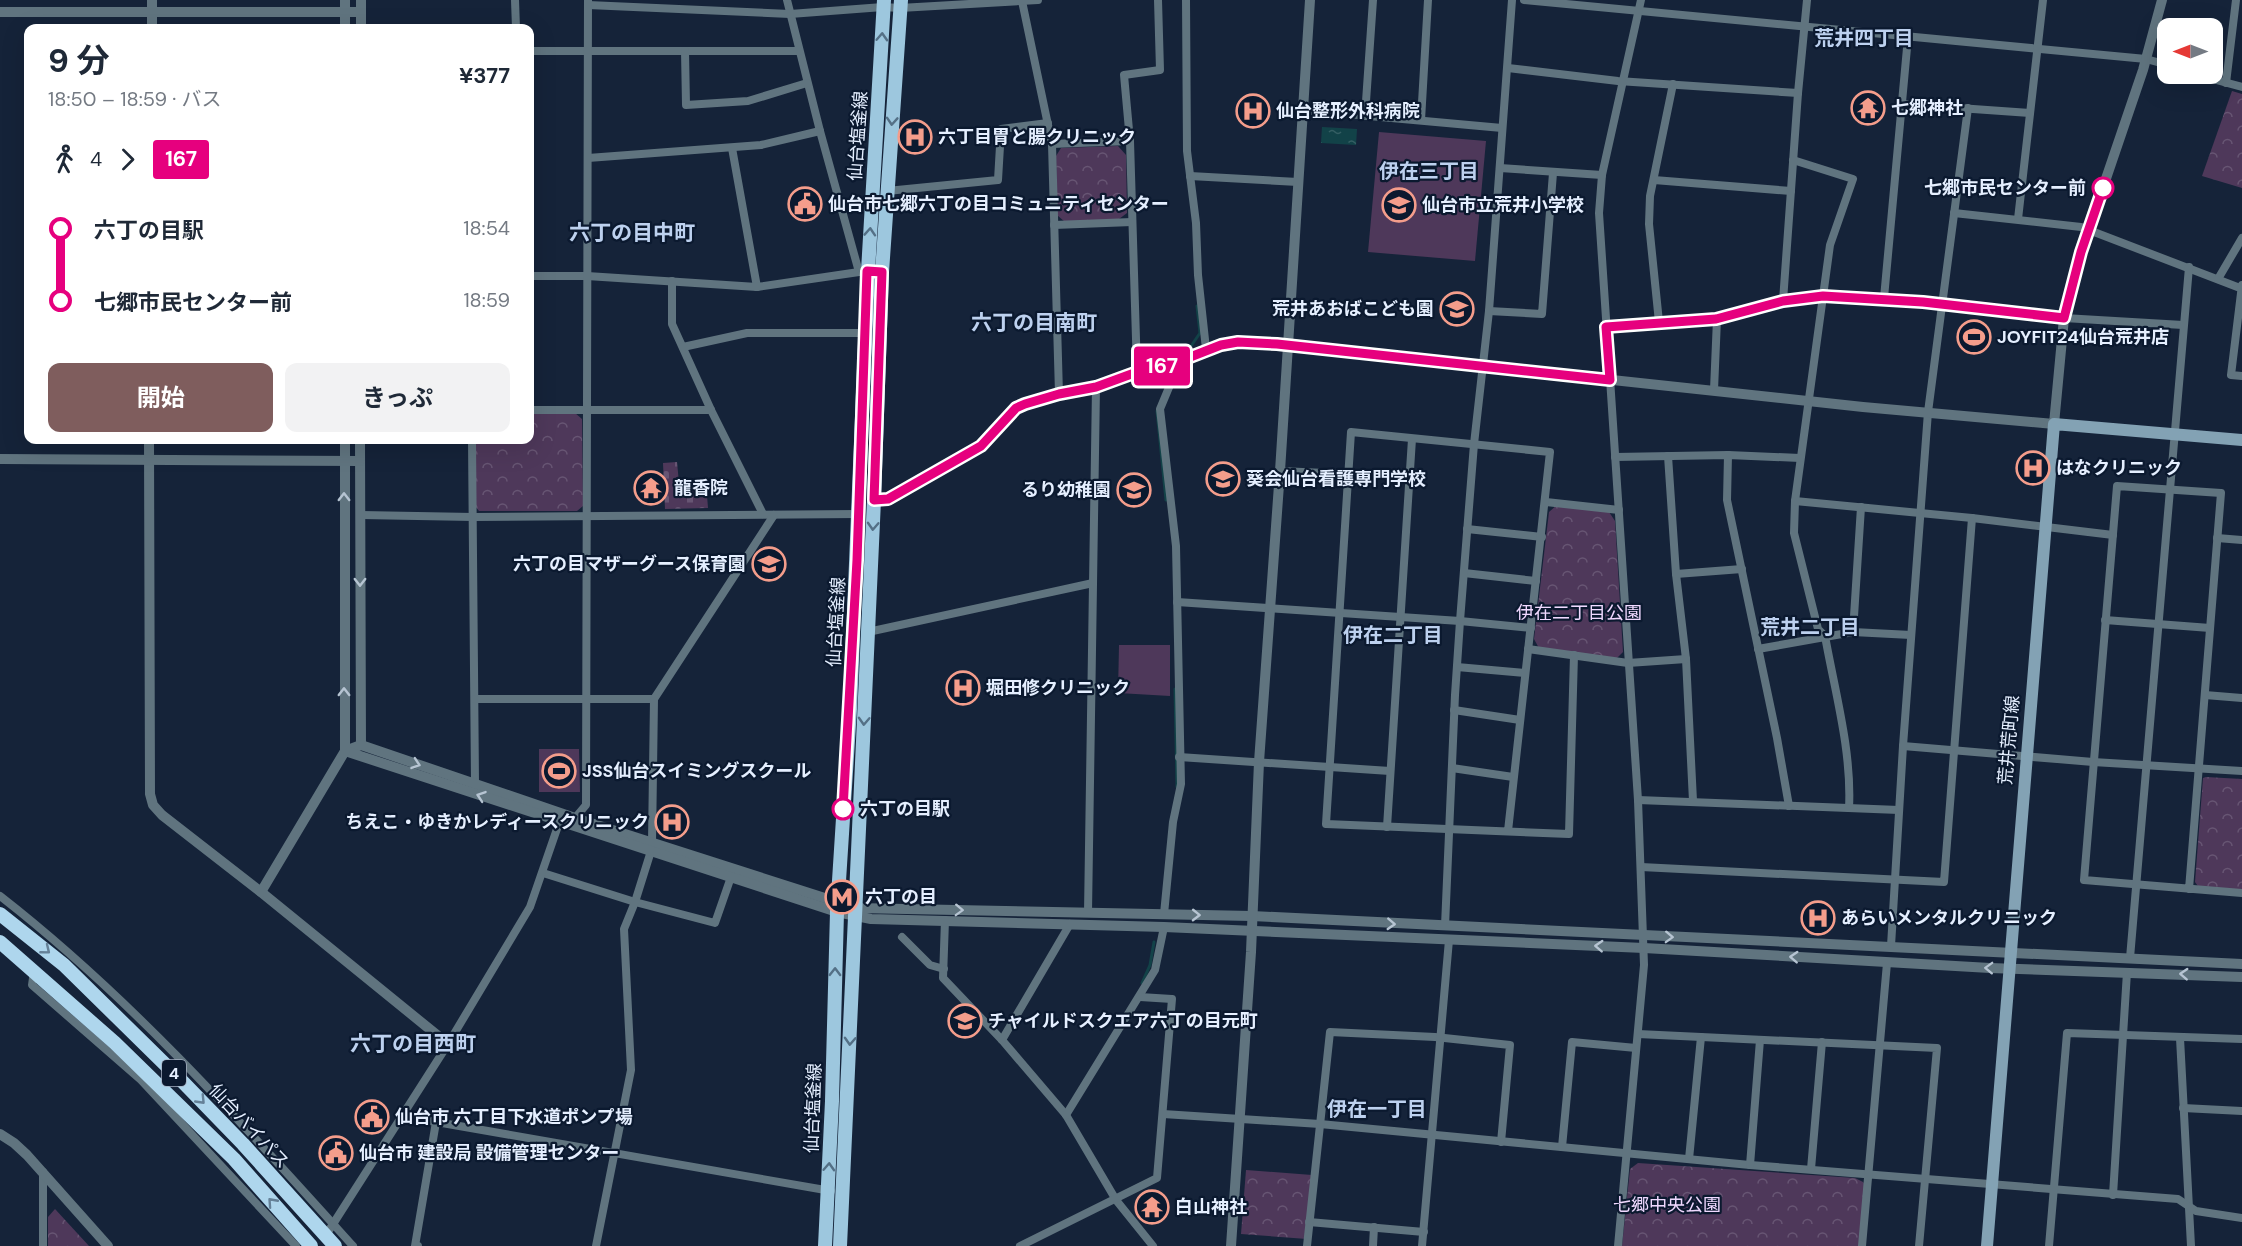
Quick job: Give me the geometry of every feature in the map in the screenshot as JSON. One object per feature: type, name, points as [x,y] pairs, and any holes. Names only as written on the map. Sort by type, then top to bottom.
[{"type":"highway","name":"仙台バイパス","points":[[0,914],[64,965],[173,1072],[331,1235]]},
{"type":"highway","name":"仙台バイパス","points":[[0,942],[115,1043],[234,1159],[311,1246]]},
{"type":"highway","points":[[0,954],[22,961]]},
{"type":"main road","name":"仙台塩釜線","points":[[825,1246],[837,908],[850,709],[858,514],[865,333],[863,272],[883,3]]},
{"type":"main road","name":"仙台塩釜線","points":[[840,1246],[874,500],[882,272],[900,4]]},
{"type":"main road","points":[[2054,424],[2242,440]]},
{"type":"main road","name":"荒井荒町線","points":[[1987,1246],[2054,424]]},
{"type":"street","points":[[152,0],[152,24]]},
{"type":"street","points":[[345,0],[345,24]]},
{"type":"street","points":[[361,0],[361,24]]},
{"type":"street","points":[[515,0],[516,24]]},
{"type":"street","points":[[787,0],[820,131],[863,272]]},
{"type":"street","points":[[560,823],[575,818],[586,805],[588,3],[651,4],[790,14],[883,3],[1038,0]]},
{"type":"street","points":[[1137,372],[1130,141],[1124,75],[1160,70],[1158,0]]},
{"type":"street","points":[[1186,0],[1187,151],[1196,223],[1198,275],[1206,349]]},
{"type":"street","points":[[1230,1246],[1252,932],[1259,762],[1310,0]]},
{"type":"street","points":[[1365,116],[1373,0]]},
{"type":"street","points":[[1421,120],[1428,0]]},
{"type":"street","points":[[1445,926],[1460,621],[1474,444],[1489,311],[1512,0]]},
{"type":"street","points":[[1524,0],[2146,59],[2157,62]]},
{"type":"street","points":[[1618,1246],[1638,1034],[1644,936],[1638,800],[1599,213],[1602,175],[1641,0]]},
{"type":"street","points":[[1783,301],[1807,0]]},
{"type":"street","points":[[2018,219],[2043,0]]},
{"type":"street","points":[[874,500],[888,499],[981,446],[1016,408],[1059,394],[1096,387],[1137,372],[1180,361],[1206,349],[1238,342],[1288,345],[2054,424],[2064,318],[2088,229],[2146,59],[2162,0]]},
{"type":"street","points":[[2226,83],[2236,0]]},
{"type":"street","points":[[1022,1],[1052,144],[1059,394]]},
{"type":"street","points":[[0,12],[361,12]]},
{"type":"street","points":[[1884,298],[1908,37]]},
{"type":"street","points":[[534,51],[799,51]]},
{"type":"street","points":[[685,51],[686,105],[748,101],[807,83]]},
{"type":"street","points":[[1508,68],[1624,81],[1798,93]]},
{"type":"street","points":[[2223,82],[2242,87]]},
{"type":"street","points":[[1659,322],[1649,224],[1654,180],[1673,84]]},
{"type":"street","points":[[1902,104],[2030,113]]},
{"type":"street","points":[[1891,946],[1902,746],[1929,412],[1968,108]]},
{"type":"street","points":[[1303,110],[1502,128]]},
{"type":"street","points":[[887,191],[998,180],[1001,129],[1048,123]]},
{"type":"street","points":[[588,158],[761,145],[820,131]]},
{"type":"street","points":[[1052,144],[1130,141]]},
{"type":"street","points":[[732,148],[757,287]]},
{"type":"street","points":[[1794,160],[1853,179],[1830,245],[1800,458],[1794,533],[1818,629],[1825,636],[1851,785],[1849,808]]},
{"type":"street","points":[[1500,168],[1602,175]]},
{"type":"street","points":[[1489,311],[1542,314],[1553,173]]},
{"type":"street","points":[[1190,176],[1298,182]]},
{"type":"street","points":[[1654,180],[1791,191]]},
{"type":"street","points":[[1954,213],[2080,226],[2241,286],[2239,329],[2231,375],[2242,376]]},
{"type":"street","points":[[1054,225],[1132,222]]},
{"type":"street","points":[[2218,279],[2242,238]]},
{"type":"street","points":[[2130,958],[2189,267]]},
{"type":"street","points":[[534,276],[587,276],[757,287],[863,272],[882,272]]},
{"type":"street","points":[[672,281],[672,324],[711,410],[763,514]]},
{"type":"street","points":[[1606,327],[1716,319],[1783,301],[1823,296],[1884,298],[2064,318],[2183,325]]},
{"type":"street","points":[[1714,390],[1716,319]]},
{"type":"street","points":[[683,347],[747,333],[865,333]]},
{"type":"street","points":[[1164,914],[1173,822],[1181,784],[1176,546],[1160,409],[1180,361]]},
{"type":"street","points":[[1088,914],[1096,387]]},
{"type":"street","points":[[534,410],[711,410]]},
{"type":"street","points":[[1508,831],[1550,452],[1351,432],[1326,824],[1569,834],[1574,654]]},
{"type":"street","points":[[1387,827],[1412,439]]},
{"type":"street","points":[[149,444],[150,794],[153,805],[162,815],[448,1044]]},
{"type":"street","points":[[261,892],[345,751],[345,444]]},
{"type":"street","points":[[360,444],[360,745]]},
{"type":"street","points":[[472,444],[475,784]]},
{"type":"street","points":[[1615,457],[1728,455],[1800,458]]},
{"type":"street","points":[[1728,455],[1727,500],[1789,806]]},
{"type":"street","points":[[1668,456],[1676,574],[1686,659],[1693,801]]},
{"type":"street","points":[[0,459],[360,461]]},
{"type":"street","points":[[1280,471],[1348,474]]},
{"type":"street","points":[[2189,889],[2221,493],[2116,486],[2084,880],[2137,886],[2242,893]]},
{"type":"street","points":[[1795,501],[1920,512],[2113,535]]},
{"type":"street","points":[[1545,502],[1619,510]]},
{"type":"street","points":[[1853,632],[1861,507]]},
{"type":"street","points":[[360,515],[473,517],[858,514]]},
{"type":"street","points":[[596,1246],[631,1070],[624,929],[635,902],[651,847],[654,699],[774,515]]},
{"type":"street","points":[[1641,867],[1944,882],[1972,518]]},
{"type":"street","points":[[1467,529],[1542,537]]},
{"type":"street","points":[[2217,538],[2242,540]]},
{"type":"street","points":[[1676,574],[1742,569]]},
{"type":"street","points":[[1464,573],[1536,581]]},
{"type":"street","points":[[868,632],[1093,583]]},
{"type":"street","points":[[1177,602],[1339,612],[1531,628]]},
{"type":"street","points":[[2105,620],[2210,628]]},
{"type":"street","points":[[1758,649],[1853,632],[1911,635]]},
{"type":"street","points":[[1528,649],[1628,663],[1686,659]]},
{"type":"street","points":[[1457,667],[1525,673]]},
{"type":"street","points":[[2205,695],[2242,698]]},
{"type":"street","points":[[475,699],[654,699]]},
{"type":"street","points":[[1454,710],[1520,720]]},
{"type":"street","points":[[345,751],[360,745],[575,818],[731,877],[855,912],[871,919],[1164,927],[1644,948],[2009,969],[2242,977]]},
{"type":"street","points":[[1902,746],[2093,762],[2242,771]]},
{"type":"street","points":[[345,751],[560,823],[651,847],[837,908]]},
{"type":"street","points":[[1179,757],[1390,771]]},
{"type":"street","points":[[1452,768],[1513,777]]},
{"type":"street","points":[[1638,800],[1899,810]]},
{"type":"street","points":[[331,1235],[530,907],[560,823]]},
{"type":"street","points":[[543,873],[635,902],[715,923],[731,877]]},
{"type":"street","points":[[0,896],[97,978],[145,1025],[219,1101],[331,1235],[353,1246]]},
{"type":"street","points":[[855,912],[1252,916],[2242,964]]},
{"type":"street","points":[[945,921],[943,978],[1002,1040],[1066,1115],[1116,1200],[1153,1246]]},
{"type":"street","points":[[1002,1040],[1070,924]]},
{"type":"street","points":[[1066,1115],[1155,970],[1164,927]]},
{"type":"street","points":[[902,937],[930,965],[944,969]]},
{"type":"street","points":[[1422,1246],[1449,940]]},
{"type":"street","points":[[1862,1246],[1887,963]]},
{"type":"street","points":[[34,971],[32,985],[141,1080],[296,1246]]},
{"type":"street","points":[[2113,1195],[2127,972]]},
{"type":"street","points":[[1020,1246],[1157,1178],[1172,999],[1140,997]]},
{"type":"street","points":[[1307,1246],[1330,1032],[1440,1038],[1510,1045],[1501,1142]]},
{"type":"street","points":[[2049,1246],[2067,1033],[2242,1039]]},
{"type":"street","points":[[1638,1034],[1937,1048],[1919,1246]]},
{"type":"street","points":[[1689,1159],[1701,1037]]},
{"type":"street","points":[[2180,1038],[2191,1246]]},
{"type":"street","points":[[1750,1165],[1760,1040]]},
{"type":"street","points":[[1562,1147],[1572,1042],[1636,1048]]},
{"type":"street","points":[[1811,1169],[1822,1042]]},
{"type":"street","points":[[2183,1108],[2242,1111]]},
{"type":"street","points":[[1163,1114],[1320,1124],[1750,1165],[1991,1182],[2113,1195],[2178,1199],[2196,1211],[2242,1218]]},
{"type":"street","points":[[402,1116],[843,1194]]},
{"type":"street","points":[[418,1246],[415,1246],[436,1122]]},
{"type":"street","points":[[0,1134],[14,1143],[43,1172],[108,1246]]},
{"type":"street","points":[[43,1172],[43,1246]]},
{"type":"street","points":[[1309,1222],[1424,1232]]},
{"type":"street","points":[[1373,1246],[1374,1227]]},
{"type":"green space","points":[[2232,91],[2242,94],[2242,188],[2202,176]]},
{"type":"green space","points":[[1379,132],[1486,141],[1475,261],[1368,252]]},
{"type":"green space","points":[[1118,146],[1126,155],[1127,213],[1119,219],[1065,222],[1057,215],[1056,156],[1061,148]]},
{"type":"green space","points":[[534,413],[575,413],[582,419],[583,506],[577,511],[479,511],[475,506],[475,444],[534,444]]},
{"type":"green space","points":[[677,462],[679,483],[706,483],[708,508],[665,509],[663,463]]},
{"type":"green space","name":"伊在二丁目公園","points":[[1557,505],[1607,509],[1615,521],[1623,652],[1616,659],[1540,650],[1534,639],[1549,512]]},
{"type":"green space","points":[[1119,645],[1170,645],[1170,696],[1118,693]]},
{"type":"green space","name":"JSS仙台スイミングスクール","points":[[539,749],[579,749],[580,792],[539,792]]},
{"type":"green space","points":[[2203,778],[2242,779],[2242,891],[2200,889],[2195,882]]},
{"type":"green space","name":"七郷中央公園","points":[[1638,1163],[1855,1178],[1867,1187],[1862,1246],[1622,1246],[1630,1169]]},
{"type":"green space","points":[[1246,1170],[1312,1175],[1307,1239],[1241,1234]]},
{"type":"green space","points":[[55,1209],[89,1246],[48,1246],[48,1217]]},
{"type":"water","points":[[1322,127],[1357,129],[1356,145],[1321,143]]},
{"type":"waterway","points":[[1189,349],[1200,333],[1197,306]]},
{"type":"waterway","points":[[1157,411],[1166,500]]},
{"type":"waterway","points":[[1175,689],[1177,787]]},
{"type":"waterway","points":[[1142,983],[1150,965],[1154,942]]},
{"type":"bus line","name":"167","points":[[843,809],[857,560],[867,271],[882,272],[874,500],[888,499],[981,446],[1016,408],[1025,404],[1059,394],[1096,387],[1137,372],[1180,361],[1206,349],[1238,342],[1483,365],[1610,380],[1606,327],[1716,319],[1783,301],[1823,296],[1884,298],[2064,318],[2081,252],[2103,188]]},
{"type":"place","name":"七郷神社","points":[[1868,108]]},
{"type":"place","name":"仙台整形外科病院","points":[[1253,111]]},
{"type":"place","name":"六丁目胃と腸クリニック","points":[[915,137]]},
{"type":"place","name":"七郷市民センター前","points":[[2103,188]]},
{"type":"place","name":"仙台市七郷六丁の目コミュニティセンター","points":[[805,204]]},
{"type":"place","name":"仙台市立荒井小学校","points":[[1399,205]]},
{"type":"place","name":"荒井あおばこども園","points":[[1457,309]]},
{"type":"place","name":"JOYFIT24仙台荒井店","points":[[1974,337]]},
{"type":"place","name":"はなクリニック","points":[[2033,468]]},
{"type":"place","name":"葵会仙台看護専門学校","points":[[1223,479]]},
{"type":"place","name":"龍香院","points":[[651,488]]},
{"type":"place","name":"るり幼稚園","points":[[1134,490]]},
{"type":"place","name":"六丁の目マザーグース保育園","points":[[769,564]]},
{"type":"place","name":"堀田修クリニック","points":[[963,688]]},
{"type":"place","name":"JSS仙台スイミングスクール","points":[[559,771]]},
{"type":"place","name":"六丁の目駅","points":[[843,809]]},
{"type":"place","name":"ちえこ・ゆきかレディースクリニック","points":[[672,822]]},
{"type":"place","name":"六丁の目","points":[[842,897]]},
{"type":"place","name":"あらいメンタルクリニック","points":[[1818,918]]},
{"type":"place","name":"チャイルドスクエア六丁の目元町","points":[[965,1021]]},
{"type":"place","name":"仙台市 六丁目下水道ポンプ場","points":[[372,1117]]},
{"type":"place","name":"仙台市 建設局 設備管理センター","points":[[336,1153]]},
{"type":"place","name":"白山神社","points":[[1152,1207]]},
{"type":"district","name":"荒井四丁目","points":[[1864,38]]},
{"type":"district","name":"伊在三丁目","points":[[1429,171]]},
{"type":"district","name":"六丁の目中町","points":[[632,233]]},
{"type":"district","name":"六丁の目南町","points":[[1034,323]]},
{"type":"district","name":"荒井二丁目","points":[[1810,627]]},
{"type":"district","name":"伊在二丁目","points":[[1393,635]]},
{"type":"district","name":"六丁の目西町","points":[[413,1044]]},
{"type":"district","name":"伊在一丁目","points":[[1377,1109]]}]
